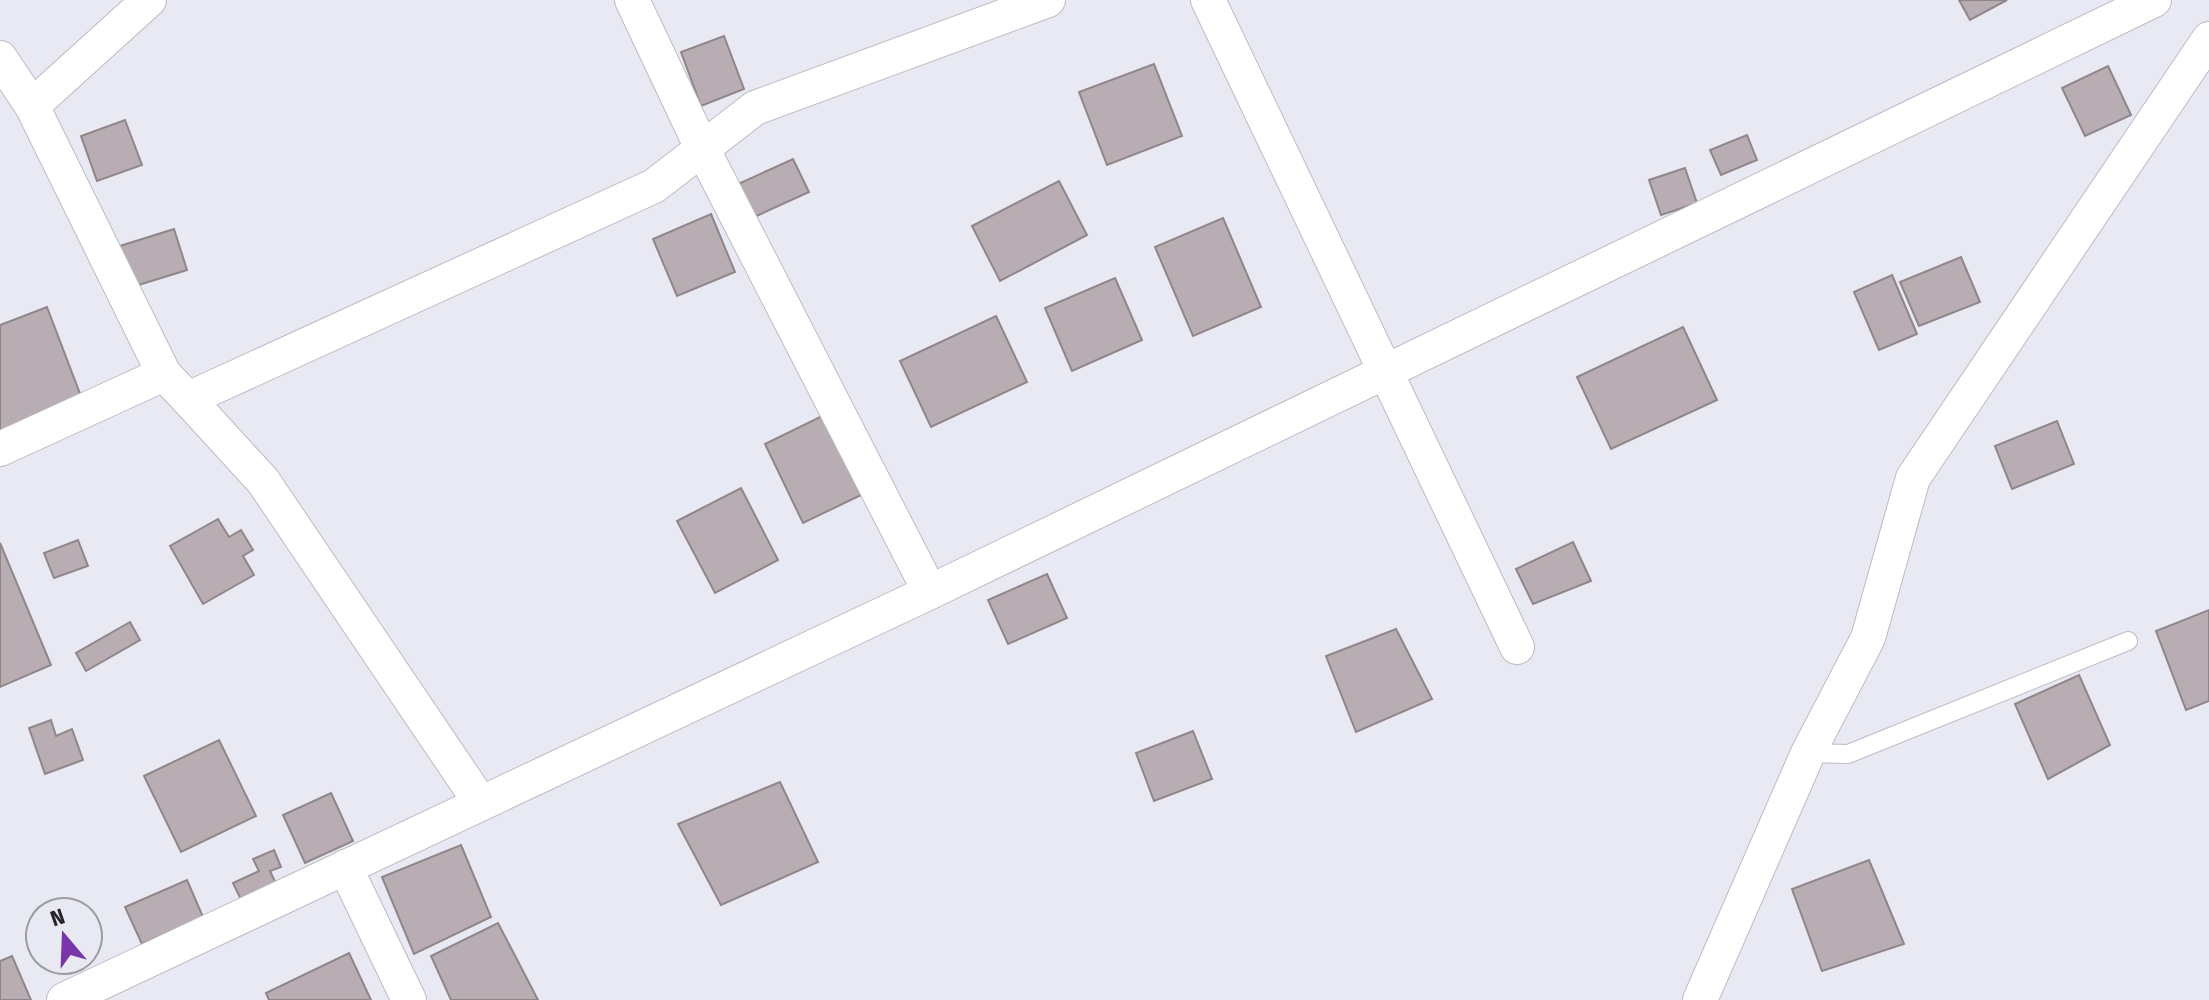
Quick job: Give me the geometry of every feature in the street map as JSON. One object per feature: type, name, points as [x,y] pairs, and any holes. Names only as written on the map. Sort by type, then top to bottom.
[{"type":"street","points":[[32,106],[149,0]]},
{"type":"street","points":[[632,0],[701,146],[930,592]]},
{"type":"street","points":[[188,399],[654,186],[701,146],[755,108],[1048,0]]},
{"type":"street","points":[[1208,0],[1517,647]]},
{"type":"street","points":[[64,1000],[930,592],[2154,0]]},
{"type":"street","points":[[1700,1000],[1808,753],[1868,638],[1913,478],[2209,39]]},
{"type":"street","points":[[0,58],[32,106],[164,374],[263,481],[480,802]]},
{"type":"street","points":[[0,449],[164,374]]},
{"type":"street","points":[[345,867],[409,1000]]},
{"type":"lane","points":[[1808,753],[1848,754],[2128,641]]},
{"type":"building","points":[[1959,0],[2007,0],[1970,20]]},
{"type":"building","points":[[724,36],[744,89],[701,106],[681,52]]},
{"type":"building","points":[[1154,64],[1182,136],[1107,165],[1079,92]]},
{"type":"building","points":[[2108,66],[2131,115],[2085,136],[2062,88]]},
{"type":"building","points":[[125,120],[142,165],[97,181],[81,136]]},
{"type":"building","points":[[1747,135],[1757,160],[1721,175],[1710,150]]},
{"type":"building","points":[[793,159],[809,192],[752,218],[736,185]]},
{"type":"building","points":[[1685,168],[1697,203],[1661,215],[1649,180]]},
{"type":"building","points":[[1059,181],[1087,235],[1000,281],[972,226]]},
{"type":"building","points":[[711,214],[735,272],[677,296],[653,239]]},
{"type":"building","points":[[1223,218],[1261,307],[1193,336],[1155,247]]},
{"type":"building","points":[[174,229],[187,270],[132,287],[120,246]]},
{"type":"building","points":[[1961,257],[1980,302],[1919,326],[1900,282]]},
{"type":"building","points":[[1892,275],[1917,334],[1879,350],[1854,292]]},
{"type":"building","points":[[1115,278],[1142,340],[1072,371],[1045,308]]},
{"type":"building","points":[[47,307],[82,399],[0,431],[0,325]]},
{"type":"building","points":[[996,316],[1027,382],[931,427],[900,361]]},
{"type":"building","points":[[1683,327],[1717,400],[1611,449],[1577,377]]},
{"type":"building","points":[[822,416],[861,495],[803,523],[765,444]]},
{"type":"building","points":[[2057,421],[2074,464],[2012,489],[1995,446]]},
{"type":"building","points":[[741,488],[778,560],[715,593],[677,521]]},
{"type":"building","points":[[218,519],[229,537],[241,530],[253,550],[243,556],[254,575],[203,604],[170,546]]},
{"type":"building","points":[[78,540],[88,566],[54,578],[44,553]]},
{"type":"building","points":[[1573,542],[1591,581],[1533,604],[1516,569]]},
{"type":"building","points":[[0,543],[51,665],[0,687]]},
{"type":"building","points":[[1047,574],[1067,618],[1008,644],[988,600]]},
{"type":"building","points":[[2209,610],[2209,701],[2186,710],[2156,631]]},
{"type":"building","points":[[130,622],[140,640],[86,671],[76,653]]},
{"type":"building","points":[[1396,629],[1432,699],[1356,732],[1326,656]]},
{"type":"building","points":[[2079,675],[2110,745],[2048,779],[2015,704]]},
{"type":"building","points":[[51,720],[56,736],[72,729],[83,760],[45,774],[29,728]]},
{"type":"building","points":[[1193,731],[1212,779],[1154,801],[1136,753]]},
{"type":"building","points":[[219,740],[256,816],[181,852],[144,776]]},
{"type":"building","points":[[780,782],[818,862],[721,905],[678,824]]},
{"type":"building","points":[[331,793],[353,841],[305,863],[283,815]]},
{"type":"building","points":[[461,845],[491,917],[414,954],[382,877]]},
{"type":"building","points":[[274,850],[281,867],[270,871],[278,888],[243,904],[233,883],[259,871],[253,859]]},
{"type":"building","points":[[1869,860],[1904,944],[1822,971],[1792,889]]},
{"type":"building","points":[[187,880],[203,917],[142,944],[125,907]]},
{"type":"building","points":[[498,923],[538,1000],[451,1000],[431,956]]},
{"type":"building","points":[[349,953],[371,1000],[269,1000],[266,993]]},
{"type":"building","points":[[12,956],[31,1000],[0,1000],[0,961]]}]
